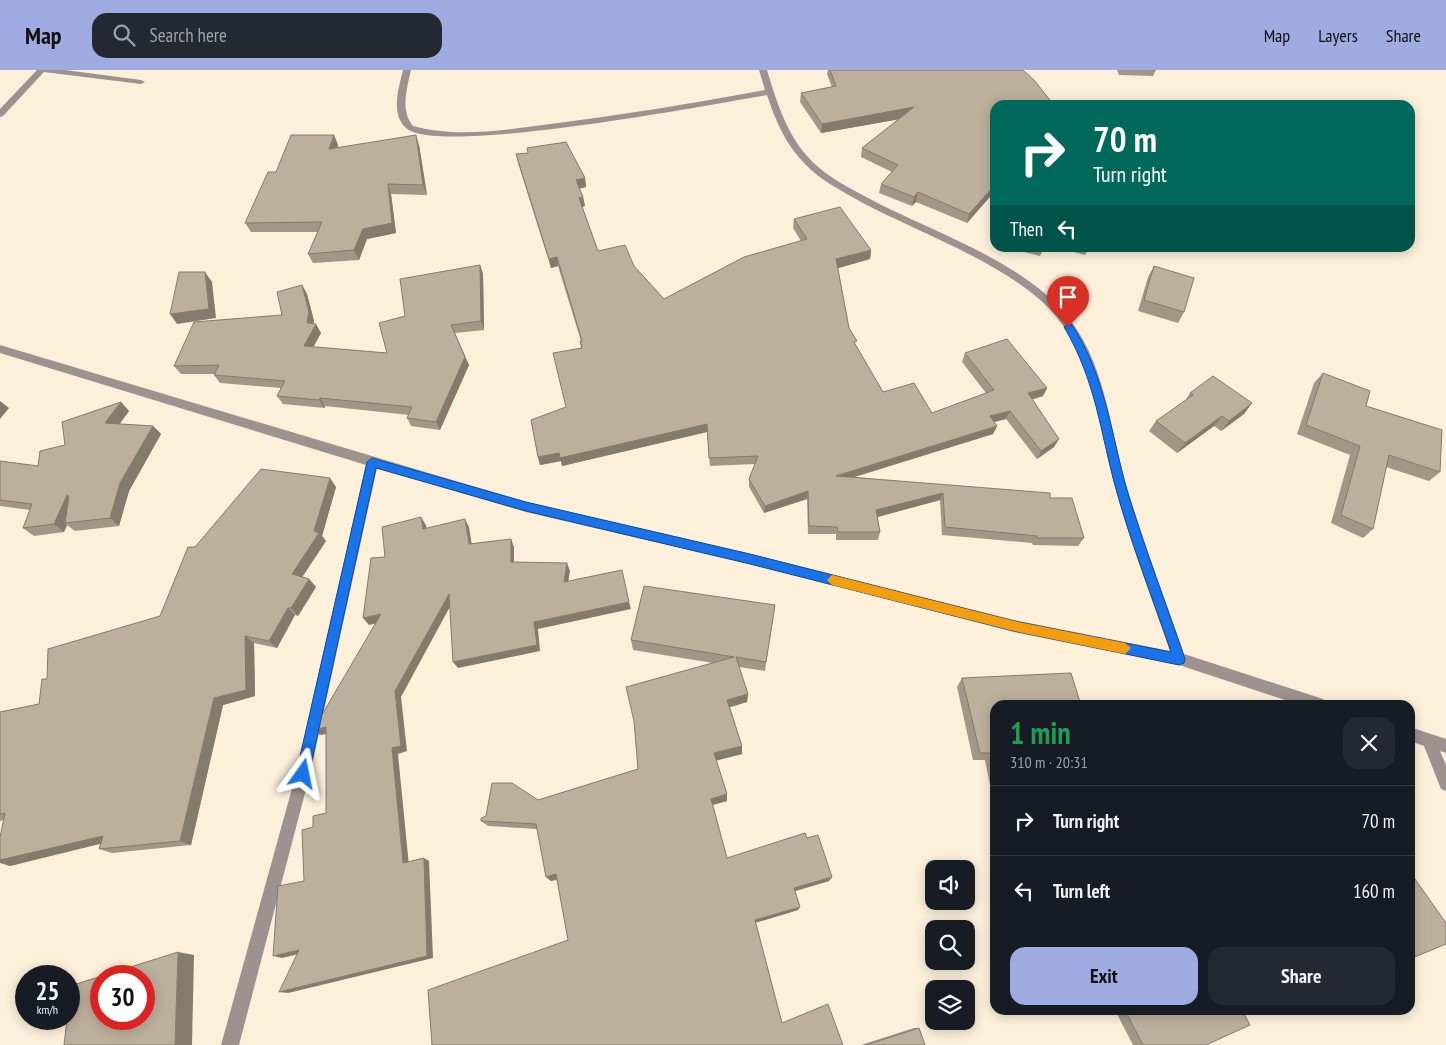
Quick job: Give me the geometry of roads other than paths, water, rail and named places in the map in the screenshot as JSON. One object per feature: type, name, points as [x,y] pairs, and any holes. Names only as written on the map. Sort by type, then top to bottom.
[{"type":"street","points":[[0,114],[41,70]]},
{"type":"street","points":[[46,70],[141,82]]},
{"type":"street","points":[[407,70],[403,83],[402,110],[410,128],[420,133],[501,132],[588,122],[770,92]]},
{"type":"street","points":[[763,70],[790,139],[804,159],[810,164],[845,188],[887,212],[980,257],[1034,289],[1059,313],[1078,341],[1096,385],[1122,490],[1179,659]]},
{"type":"street","points":[[0,349],[526,507],[750,559],[1014,626],[1179,659],[1305,700]]},
{"type":"street","points":[[230,1045],[303,774],[372,462]]},
{"type":"street","points":[[1415,736],[1446,746]]},
{"type":"street","points":[[1429,740],[1446,784]]}]
